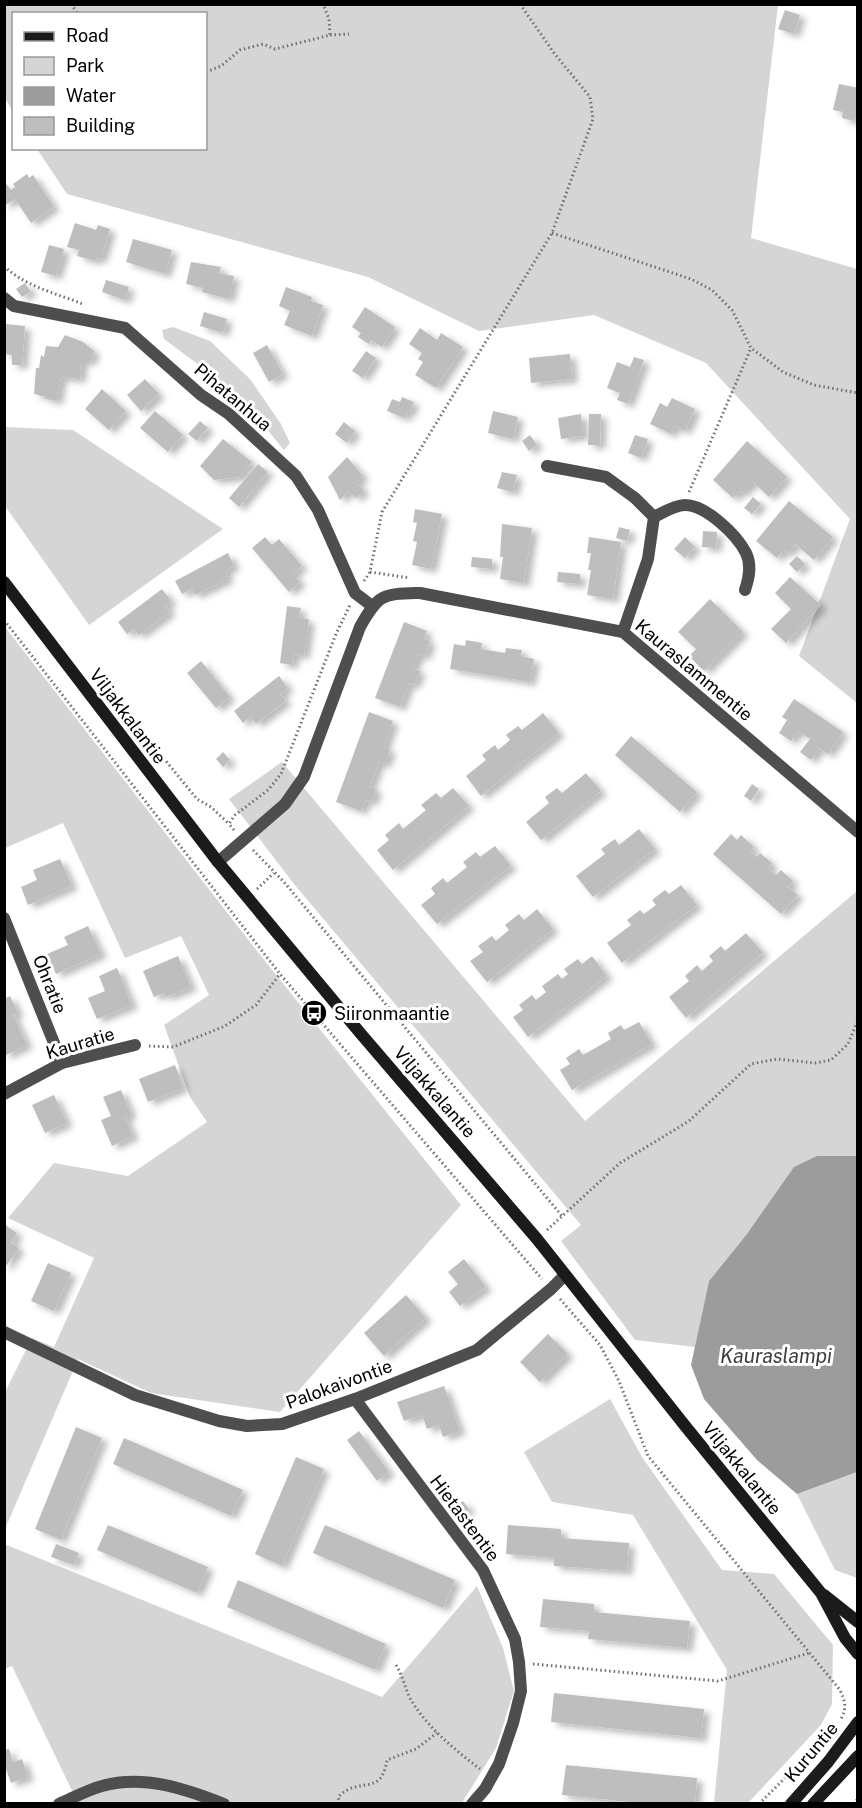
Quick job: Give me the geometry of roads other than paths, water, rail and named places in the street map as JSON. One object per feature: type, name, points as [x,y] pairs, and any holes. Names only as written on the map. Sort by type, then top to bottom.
[{"type":"main road","name":"Viljakkalantie","points":[[4,582],[218,862],[361,1034],[537,1239],[564,1276],[821,1593],[845,1638],[858,1654]]},
{"type":"main road","name":"Viljakkalantie","points":[[821,1593],[858,1622]]},
{"type":"main road","name":"Kuruntie","points":[[791,1803],[828,1762],[858,1722]]},
{"type":"main road","name":"Kuruntie","points":[[813,1803],[858,1756]]},
{"type":"street","name":"Pihatanhua","points":[[4,298],[14,306],[125,328],[201,395],[229,414],[296,476],[318,510],[355,593],[372,606]]},
{"type":"street","points":[[547,466],[606,477],[635,498],[654,517]]},
{"type":"street","points":[[654,517],[683,505],[700,509],[729,530],[746,554],[750,574],[745,590]]},
{"type":"street","points":[[623,632],[648,559],[654,517]]},
{"type":"street","name":"Kauraslammentie","points":[[372,606],[389,594],[420,593],[623,632],[858,832]]},
{"type":"street","points":[[218,862],[285,804],[304,777],[360,627],[372,606]]},
{"type":"street","name":"Ohratie","points":[[4,918],[62,1063]]},
{"type":"street","name":"Kauratie","points":[[4,1094],[62,1063],[135,1045]]},
{"type":"street","name":"Palokaivontie","points":[[4,1332],[135,1395],[219,1421],[247,1426],[282,1424],[355,1399],[477,1350],[564,1276]]},
{"type":"street","name":"Hietastentie","points":[[355,1399],[483,1570],[515,1639],[520,1691],[513,1723],[499,1764],[485,1789],[472,1803]]},
{"type":"street","points":[[59,1803],[102,1786],[134,1782],[168,1785],[224,1803]]},
{"type":"water","name":"Kauraslampi","points":[[817,1156],[857,1156],[857,1472],[797,1494],[757,1460],[704,1399],[691,1365],[709,1281],[747,1234],[794,1167]]},
{"type":"place","name":"Siironmaantie","points":[[314,1013]]}]
